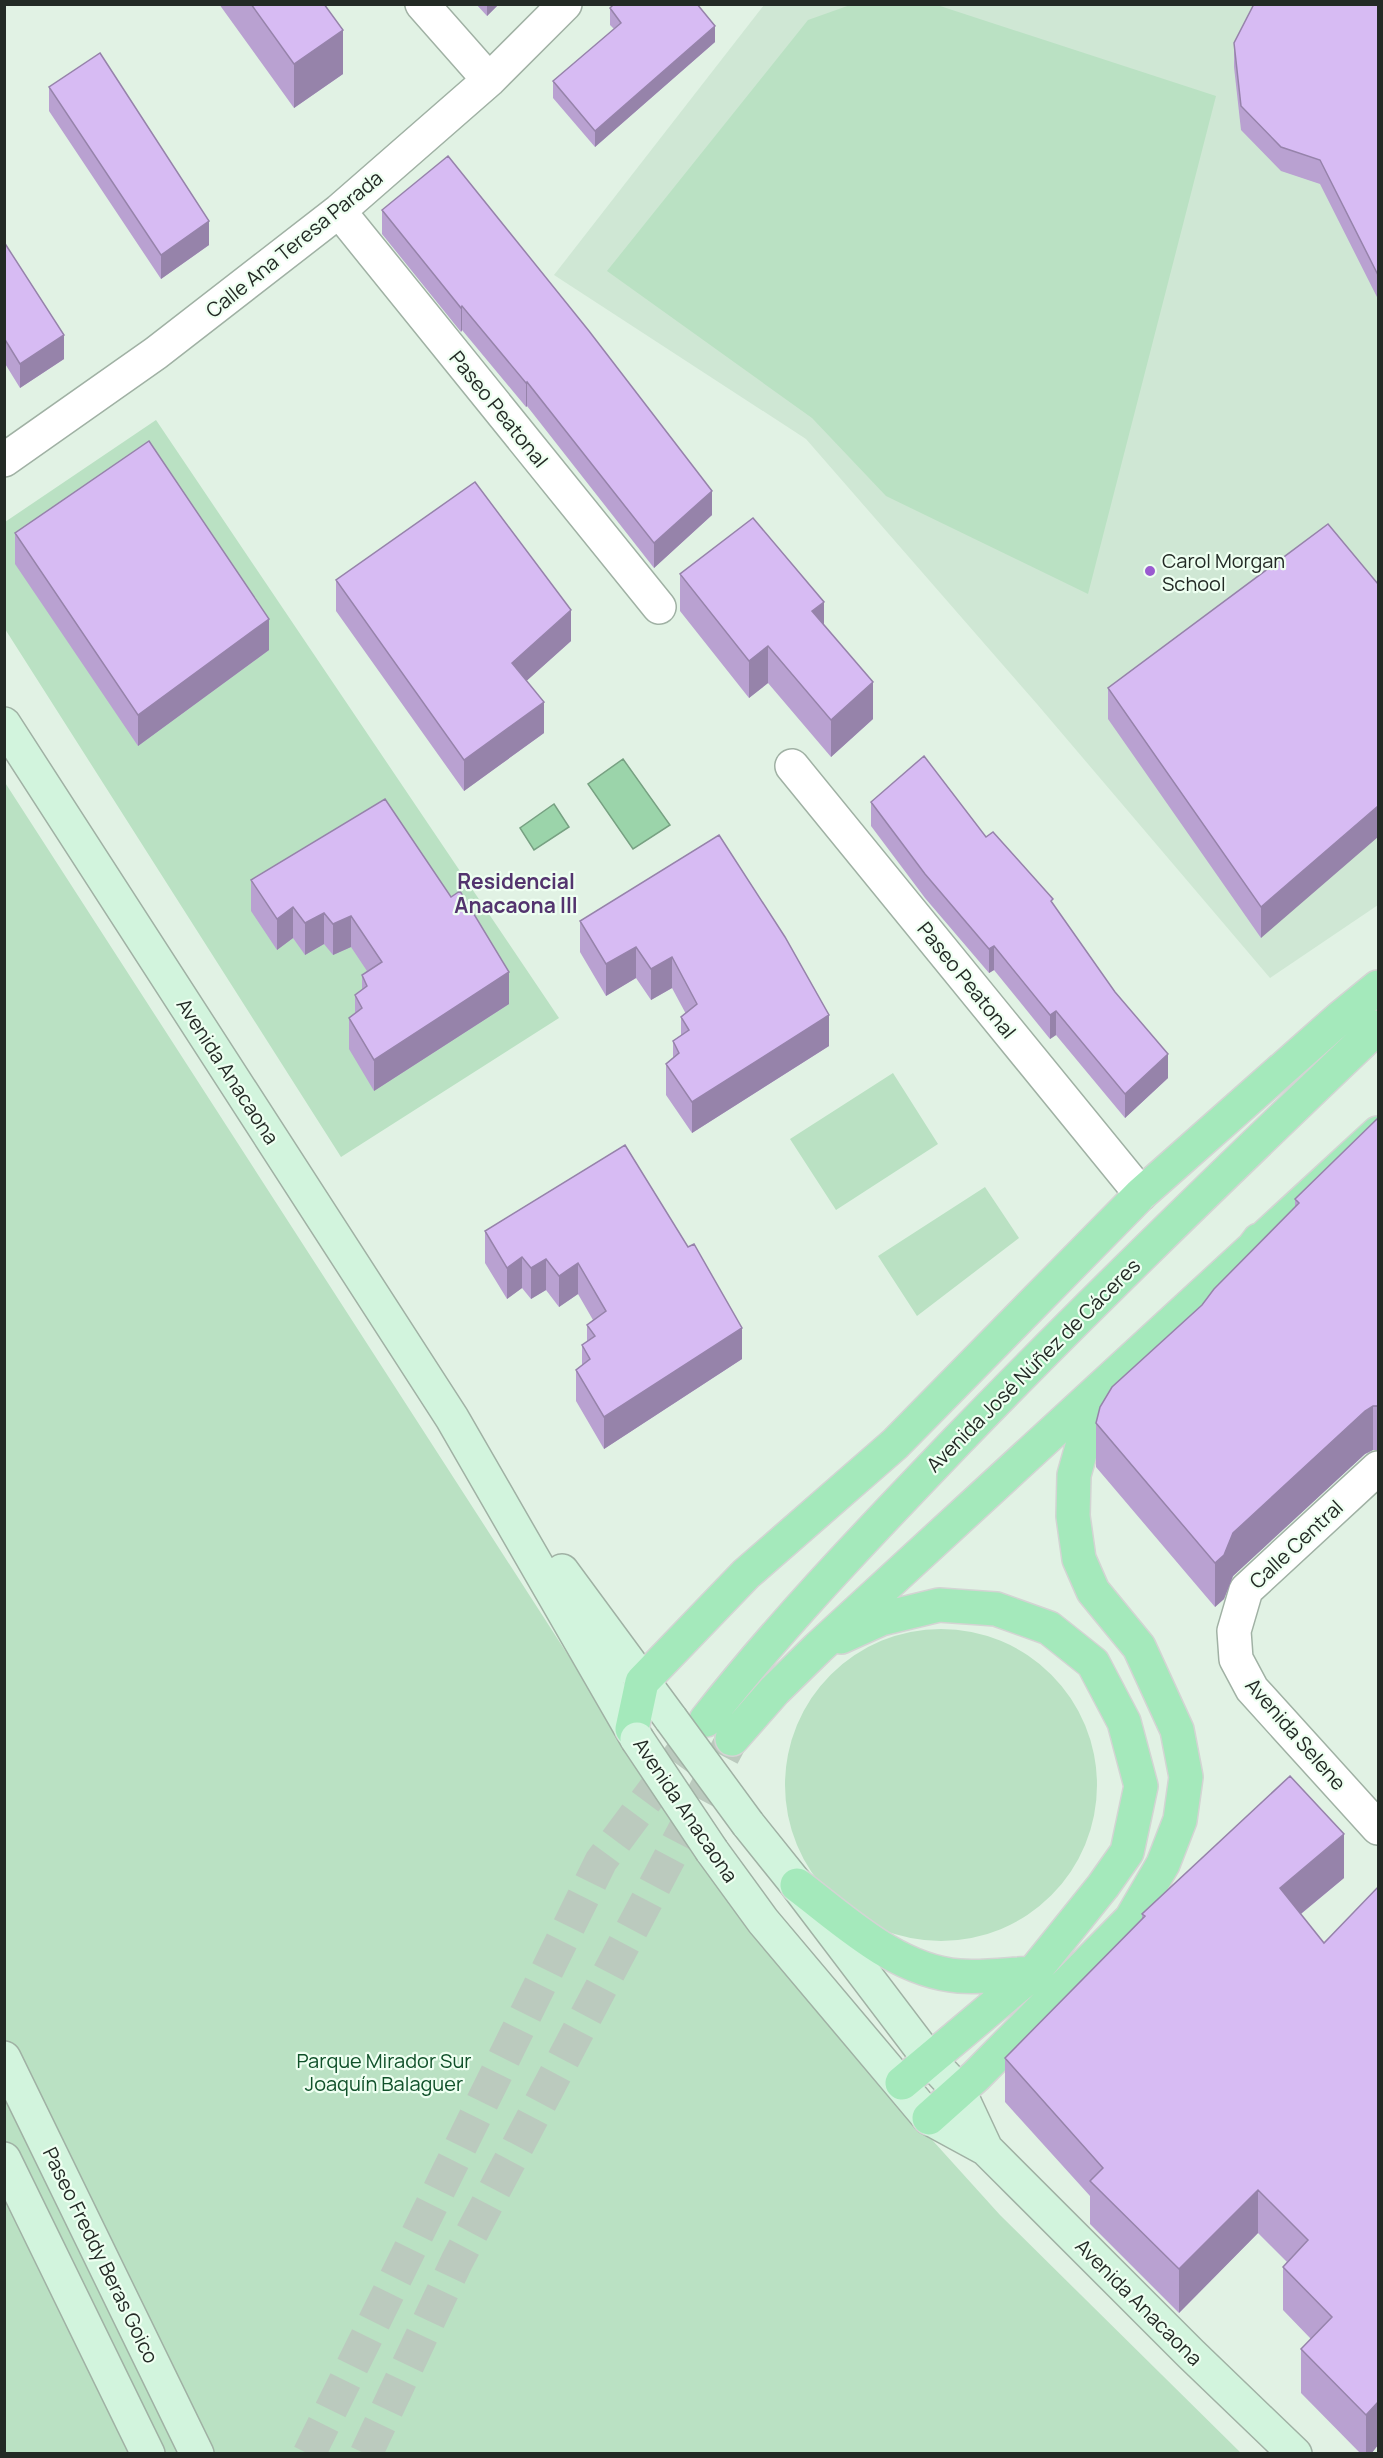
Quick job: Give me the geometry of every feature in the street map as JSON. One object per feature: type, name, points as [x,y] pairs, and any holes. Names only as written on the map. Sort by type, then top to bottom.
[{"type":"main road","name":"Avenida Anacaona","points":[[4,724],[452,1418],[635,1734],[712,1851],[763,1921],[902,2083],[929,2118],[986,2149],[1191,2354],[1295,2454]]},
{"type":"main road","points":[[635,1734],[642,1682],[746,1574],[895,1444],[1141,1194],[1378,987]]},
{"type":"main road","name":"Avenida José Núñez de Cáceres","points":[[706,1720],[748,1666],[883,1518],[1072,1322],[1255,1143],[1378,1028]]},
{"type":"main road","points":[[732,1739],[775,1690],[818,1648],[1378,1133]]},
{"type":"main road","points":[[929,2118],[959,2091],[1131,1918],[1163,1864],[1180,1820],[1186,1776],[1177,1730],[1139,1647],[1093,1591],[1078,1559],[1073,1516],[1074,1475],[1083,1443],[1101,1413],[1189,1335],[1259,1240]]},
{"type":"main road","name":"Avenida Anacaona","points":[[452,1418],[642,1682],[748,1824],[930,2059],[959,2091],[986,2149]]},
{"type":"main road","points":[[818,1648],[881,1619],[939,1605],[996,1609],[1049,1628],[1093,1663],[1124,1722],[1141,1786],[1127,1851],[1103,1886],[1033,1973],[902,2083]]},
{"type":"main road","points":[[797,1885],[886,1951],[921,1967],[958,1976],[1033,1973]]},
{"type":"main road","name":"Paseo Freddy Beras Goico","points":[[4,2058],[197,2454]]},
{"type":"main road","points":[[4,2159],[148,2454]]},
{"type":"street","points":[[422,4],[489,80]]},
{"type":"street","name":"Calle Ana Teresa Parada","points":[[4,460],[156,353],[339,211],[489,80],[565,4]]},
{"type":"street","name":"Paseo Peatonal","points":[[339,211],[659,607]]},
{"type":"street","name":"Paseo Peatonal","points":[[792,766],[1141,1194]]},
{"type":"street","name":"Calle Central","points":[[1234,1631],[1246,1590],[1378,1468]]},
{"type":"street","name":"Avenida Selene","points":[[1234,1631],[1236,1659],[1252,1689],[1378,1828]]},
{"type":"shaded area","name":"Carol Morgan School","points":[[764,5],[1378,5],[1378,905],[1270,978],[1037,704],[806,439],[554,275]]},
{"type":"shaded area","points":[[623,759],[670,825],[633,849],[588,784]]},
{"type":"shaded area","points":[[554,804],[569,827],[534,850],[520,828]]},
{"type":"green space","points":[[853,4],[937,5],[1216,96],[1088,594],[886,496],[812,418],[607,271],[808,20]]},
{"type":"green space","points":[[156,420],[559,1018],[341,1157],[5,629],[5,522]]},
{"type":"green space","name":"Parque Mirador Sur Joaquín Balaguer","points":[[4,781],[708,1872],[906,2111],[1000,2215],[1241,2453],[5,2453]]},
{"type":"green space","points":[[893,1073],[938,1144],[836,1210],[790,1139]]},
{"type":"green space","points":[[985,1187],[1019,1238],[917,1316],[878,1256]]},
{"type":"green space","points":[[926,1629],[956,1629],[986,1635],[1015,1647],[1052,1674],[1071,1698],[1085,1725],[1091,1740],[1097,1770],[1097,1800],[1091,1830],[1085,1845],[1071,1872],[1052,1896],[1015,1923],[986,1935],[956,1941],[926,1941],[896,1935],[867,1923],[842,1906],[820,1884],[803,1859],[791,1830],[785,1800],[785,1770],[791,1740],[803,1711],[820,1686],[842,1664],[867,1647],[896,1635]]},
{"type":"building","points":[[251,4],[324,4],[343,30],[294,64]]},
{"type":"building","points":[[614,4],[697,4],[715,26],[595,131],[553,81],[621,23],[610,8]]},
{"type":"building","points":[[1254,4],[1378,4],[1378,275],[1320,160],[1281,147],[1241,106],[1234,43]]},
{"type":"building","points":[[100,53],[209,221],[161,255],[49,87]]},
{"type":"building","points":[[448,156],[589,331],[712,491],[654,543],[527,382],[462,306],[461,308],[382,210]]},
{"type":"building","points":[[4,242],[64,335],[20,364],[4,338]]},
{"type":"building","points":[[149,441],[269,619],[138,715],[15,533]]},
{"type":"building","points":[[475,482],[571,610],[512,663],[544,702],[464,760],[336,580]]},
{"type":"building","points":[[753,518],[824,602],[812,611],[873,682],[831,720],[768,646],[749,661],[680,574]]},
{"type":"building","points":[[1328,524],[1378,584],[1378,806],[1261,907],[1108,688]]},
{"type":"building","points":[[924,756],[986,837],[993,832],[1053,899],[1051,901],[1115,992],[1168,1054],[1125,1094],[1056,1011],[1050,1015],[994,946],[989,949],[925,874],[871,802]]},
{"type":"building","points":[[385,799],[451,897],[460,891],[509,972],[374,1060],[349,1018],[362,1008],[355,995],[367,986],[362,975],[382,962],[351,916],[333,924],[324,913],[305,923],[293,907],[277,919],[251,880]]},
{"type":"building","points":[[719,835],[785,937],[829,1015],[692,1102],[666,1064],[679,1053],[673,1041],[689,1030],[681,1017],[697,1004],[672,957],[651,969],[636,947],[606,964],[580,921]]},
{"type":"building","points":[[1378,1118],[1378,1406],[1365,1411],[1233,1533],[1224,1555],[1215,1563],[1096,1423],[1100,1407],[1112,1387],[1202,1305],[1214,1289],[1299,1203],[1295,1199]]},
{"type":"building","points":[[625,1145],[688,1247],[694,1244],[742,1328],[604,1417],[576,1370],[590,1359],[582,1345],[595,1336],[587,1325],[606,1311],[578,1263],[559,1276],[546,1259],[531,1268],[522,1257],[507,1268],[485,1231]]},
{"type":"building","points":[[1290,1776],[1344,1834],[1280,1888],[1324,1943],[1378,1887],[1378,2402],[1366,2415],[1301,2349],[1332,2317],[1283,2267],[1308,2240],[1258,2190],[1179,2269],[1090,2181],[1103,2168],[1005,2058],[1145,1916],[1142,1914]]},
{"type":"tunnel","points":[[309,2454],[601,1861],[705,1721]]},
{"type":"tunnel","points":[[366,2454],[457,2261],[732,1739]]},
{"type":"place","name":"Carol Morgan School","points":[[1150,571]]},
{"type":"district","name":"Residencial Anacaona III","points":[[516,893]]}]
